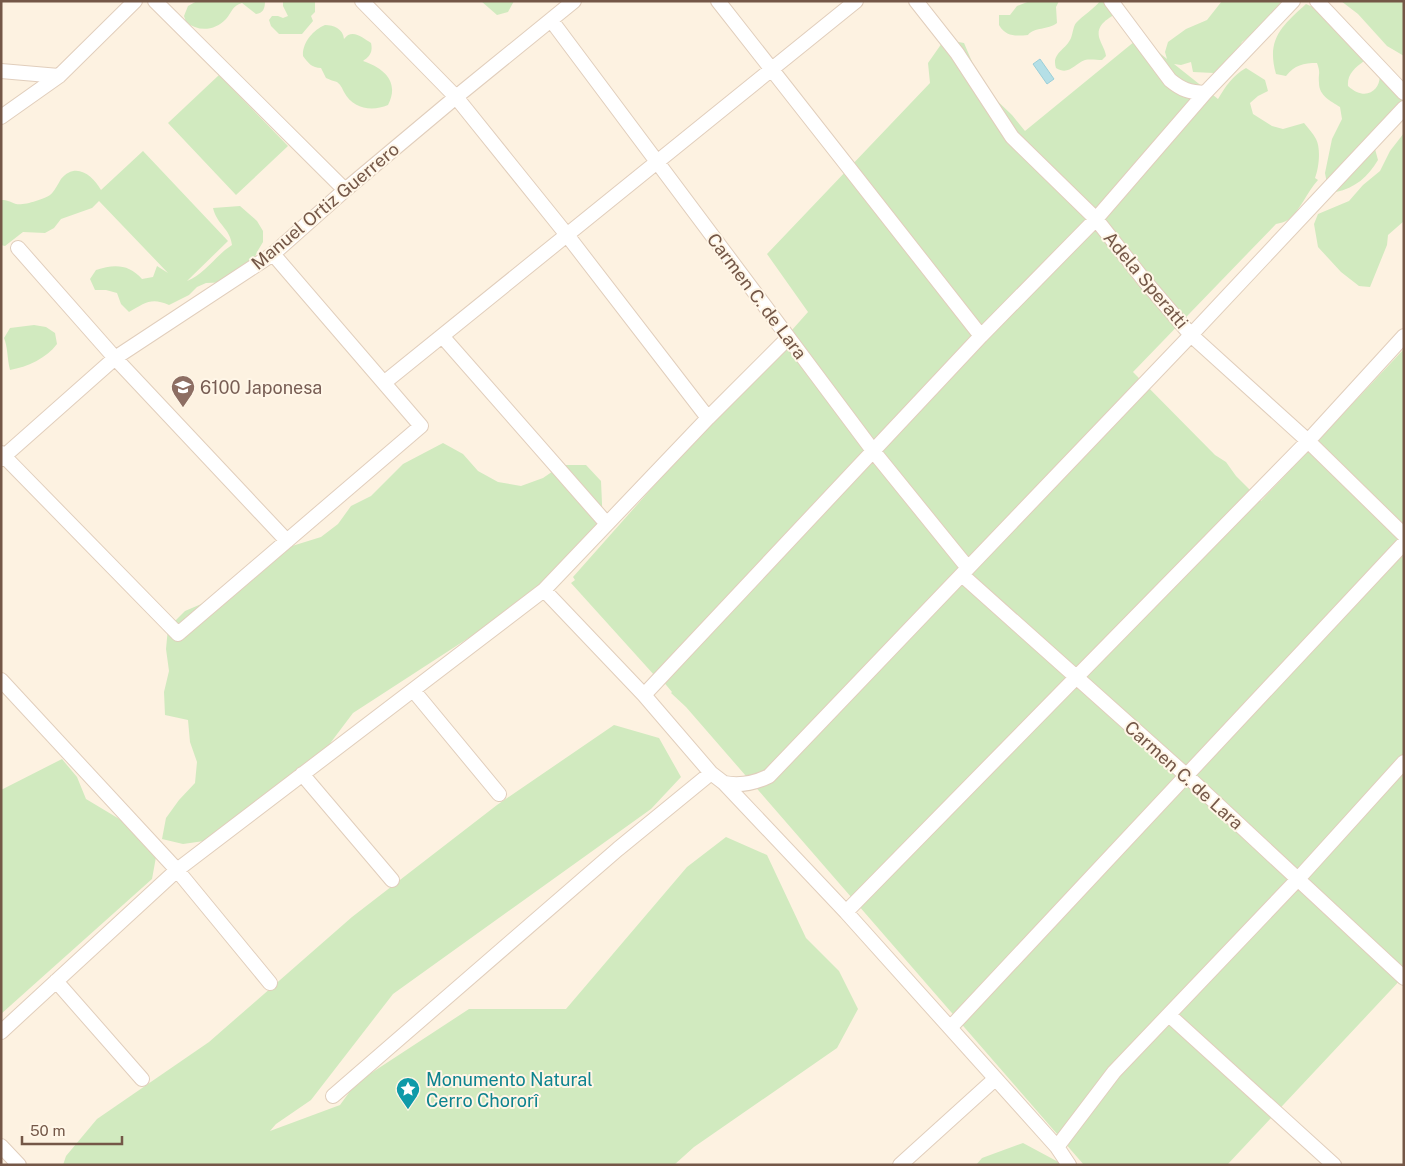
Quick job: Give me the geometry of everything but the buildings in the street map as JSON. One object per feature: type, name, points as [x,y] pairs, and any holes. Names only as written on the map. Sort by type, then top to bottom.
[{"type":"street","points":[[1,117],[59,76],[135,1]]},
{"type":"street","points":[[155,1],[345,190]]},
{"type":"street","points":[[362,1],[456,97],[567,235],[708,418]]},
{"type":"street","name":"Manuel Ortiz Guerrero","points":[[2,456],[115,358],[273,254],[345,190],[574,1]]},
{"type":"street","points":[[718,1],[981,336]]},
{"type":"street","points":[[385,382],[856,1]]},
{"type":"street","name":"Adela Speratti","points":[[916,1],[957,53],[1012,136],[1096,219],[1144,280],[1191,335],[1308,440],[1404,535]]},
{"type":"street","points":[[1111,1],[1170,80],[1180,88],[1191,92],[1205,93]]},
{"type":"street","points":[[644,696],[981,336],[1096,219],[1205,93],[1293,1]]},
{"type":"street","points":[[1317,1],[1404,93]]},
{"type":"street","name":"Carmen C. de Lara","points":[[551,20],[965,572],[1076,678],[1187,776],[1404,978]]},
{"type":"street","points":[[1,71],[59,76]]},
{"type":"street","points":[[724,783],[733,785],[747,783],[769,776],[1191,335],[1404,108]]},
{"type":"street","points":[[18,248],[115,358],[287,541]]},
{"type":"street","points":[[2,456],[178,634],[421,426],[273,254]]},
{"type":"street","points":[[442,336],[607,524]]},
{"type":"street","points":[[846,912],[1308,440],[1404,336]]},
{"type":"street","points":[[1,1032],[177,870],[544,590],[708,418],[788,338]]},
{"type":"street","points":[[950,1028],[1404,543]]},
{"type":"street","points":[[544,590],[644,696],[711,773],[724,783],[846,912],[1057,1147],[1069,1165]]},
{"type":"street","points":[[1,680],[177,870],[270,983]]},
{"type":"street","points":[[413,690],[499,794]]},
{"type":"street","points":[[1057,1147],[1114,1072],[1298,879],[1403,765]]},
{"type":"street","points":[[333,1096],[618,849],[711,773]]},
{"type":"street","points":[[302,774],[392,880]]},
{"type":"street","points":[[56,981],[142,1079]]},
{"type":"street","points":[[1169,1016],[1334,1165]]},
{"type":"street","points":[[900,1165],[995,1079]]},
{"type":"street","points":[[1,1146],[19,1165]]},
{"type":"green space","points":[[197,1],[265,1],[264,8],[260,13],[256,14],[242,3],[234,8],[222,23],[212,28],[201,29],[186,22],[184,16],[188,6]]},
{"type":"green space","points":[[283,1],[315,1],[315,12],[311,16],[313,21],[302,34],[279,34],[271,26],[269,20],[272,16],[283,18],[288,16],[283,6]]},
{"type":"green space","points":[[481,1],[514,1],[508,12],[497,15]]},
{"type":"green space","points":[[1030,1],[1059,1],[1056,7],[1057,23],[1031,32],[1028,35],[1015,35],[1005,32],[999,25],[999,15],[1010,15],[1017,6]]},
{"type":"green space","points":[[1100,1],[1120,1],[1121,7],[1119,12],[1104,23],[1099,30],[1100,40],[1106,56],[1102,60],[1085,60],[1064,71],[1056,68],[1057,55],[1069,42],[1074,26]]},
{"type":"green space","points":[[1222,1],[1285,1],[1260,28],[1242,42],[1237,52],[1214,73],[1193,72],[1191,62],[1181,65],[1174,64],[1218,99],[1233,78],[1246,68],[1265,80],[1268,91],[1250,103],[1253,114],[1272,126],[1283,129],[1304,123],[1319,147],[1318,169],[1315,178],[1318,180],[1292,216],[1287,221],[1276,224],[1133,372],[1215,455],[1226,462],[1236,476],[1261,501],[1404,349],[1404,976],[1227,1165],[1084,1165],[686,707],[671,693],[657,674],[655,676],[571,583],[575,580],[573,577],[808,312],[767,254],[930,83],[928,63],[942,43],[953,41],[964,43],[989,93],[1012,115],[1025,131],[1140,37],[1167,59],[1165,52],[1168,42],[1186,29],[1207,20]]},
{"type":"green space","points":[[1341,1],[1404,1],[1404,56],[1387,46],[1358,14]]},
{"type":"green space","points":[[1306,4],[1317,9],[1404,95],[1404,105],[1372,138],[1378,160],[1374,166],[1355,185],[1336,192],[1327,184],[1325,173],[1332,139],[1342,119],[1340,107],[1326,98],[1321,91],[1317,63],[1300,65],[1286,76],[1276,74],[1273,62],[1273,51],[1278,34]],"holes":[[[1364,61],[1377,70],[1380,80],[1374,90],[1364,94],[1356,92],[1348,86],[1350,75]]]},
{"type":"green space","points":[[325,25],[337,28],[342,33],[344,39],[350,34],[354,34],[371,43],[372,49],[370,54],[363,61],[371,64],[388,77],[392,89],[388,105],[376,108],[363,108],[352,102],[337,82],[326,78],[321,68],[313,66],[305,59],[303,51],[306,42]]},
{"type":"green space","points":[[219,75],[288,146],[236,195],[168,123]]},
{"type":"green space","points":[[1404,133],[1404,221],[1388,235],[1387,245],[1370,287],[1359,286],[1341,272],[1318,247],[1314,224],[1318,214],[1349,201],[1363,185],[1380,171],[1390,151]]},
{"type":"green space","points":[[143,151],[228,241],[187,281],[199,274],[232,245],[229,234],[217,219],[213,208],[240,206],[257,221],[263,231],[263,242],[253,263],[230,282],[206,283],[197,287],[189,295],[169,305],[153,301],[129,312],[121,304],[117,293],[95,290],[90,279],[96,270],[115,266],[121,267],[132,270],[142,279],[153,277],[157,266],[168,273],[99,201],[92,208],[61,219],[54,228],[45,233],[23,232],[5,246],[1,245],[1,200],[19,204],[43,198],[50,195],[61,179],[72,171],[84,172],[101,190]]},
{"type":"green space","points":[[34,325],[46,327],[55,333],[57,344],[48,354],[36,361],[10,370],[4,338],[10,328]]},
{"type":"green space","points":[[443,443],[463,454],[478,471],[498,482],[521,486],[543,478],[562,465],[586,465],[601,481],[603,526],[594,549],[486,628],[353,713],[313,766],[274,789],[204,841],[183,844],[162,839],[166,818],[195,783],[197,762],[190,742],[188,720],[165,715],[164,692],[169,671],[166,649],[168,628],[185,611],[227,593],[276,551],[321,537],[338,524],[351,506],[371,496],[403,464]]},
{"type":"green space","points":[[614,725],[659,738],[681,777],[651,809],[393,994],[311,1100],[276,1124],[270,1131],[340,1105],[356,1083],[469,1009],[566,1009],[687,867],[726,837],[767,855],[806,938],[839,971],[858,1009],[837,1048],[694,1147],[674,1165],[63,1165],[66,1156],[97,1119],[209,1042],[352,917],[497,805]]},
{"type":"green space","points":[[62,759],[77,777],[86,799],[126,823],[156,857],[152,879],[1,1014],[1,790]]},
{"type":"green space","points":[[1023,1143],[1064,1165],[976,1165],[982,1158]]},
{"type":"water","points":[[1040,59],[1054,79],[1047,84],[1033,64]]},
{"type":"place","name":"6100 Japonesa","points":[[183,408]]},
{"type":"place","name":"Monumento Natural Cerro Chororî","points":[[408,1110]]}]
